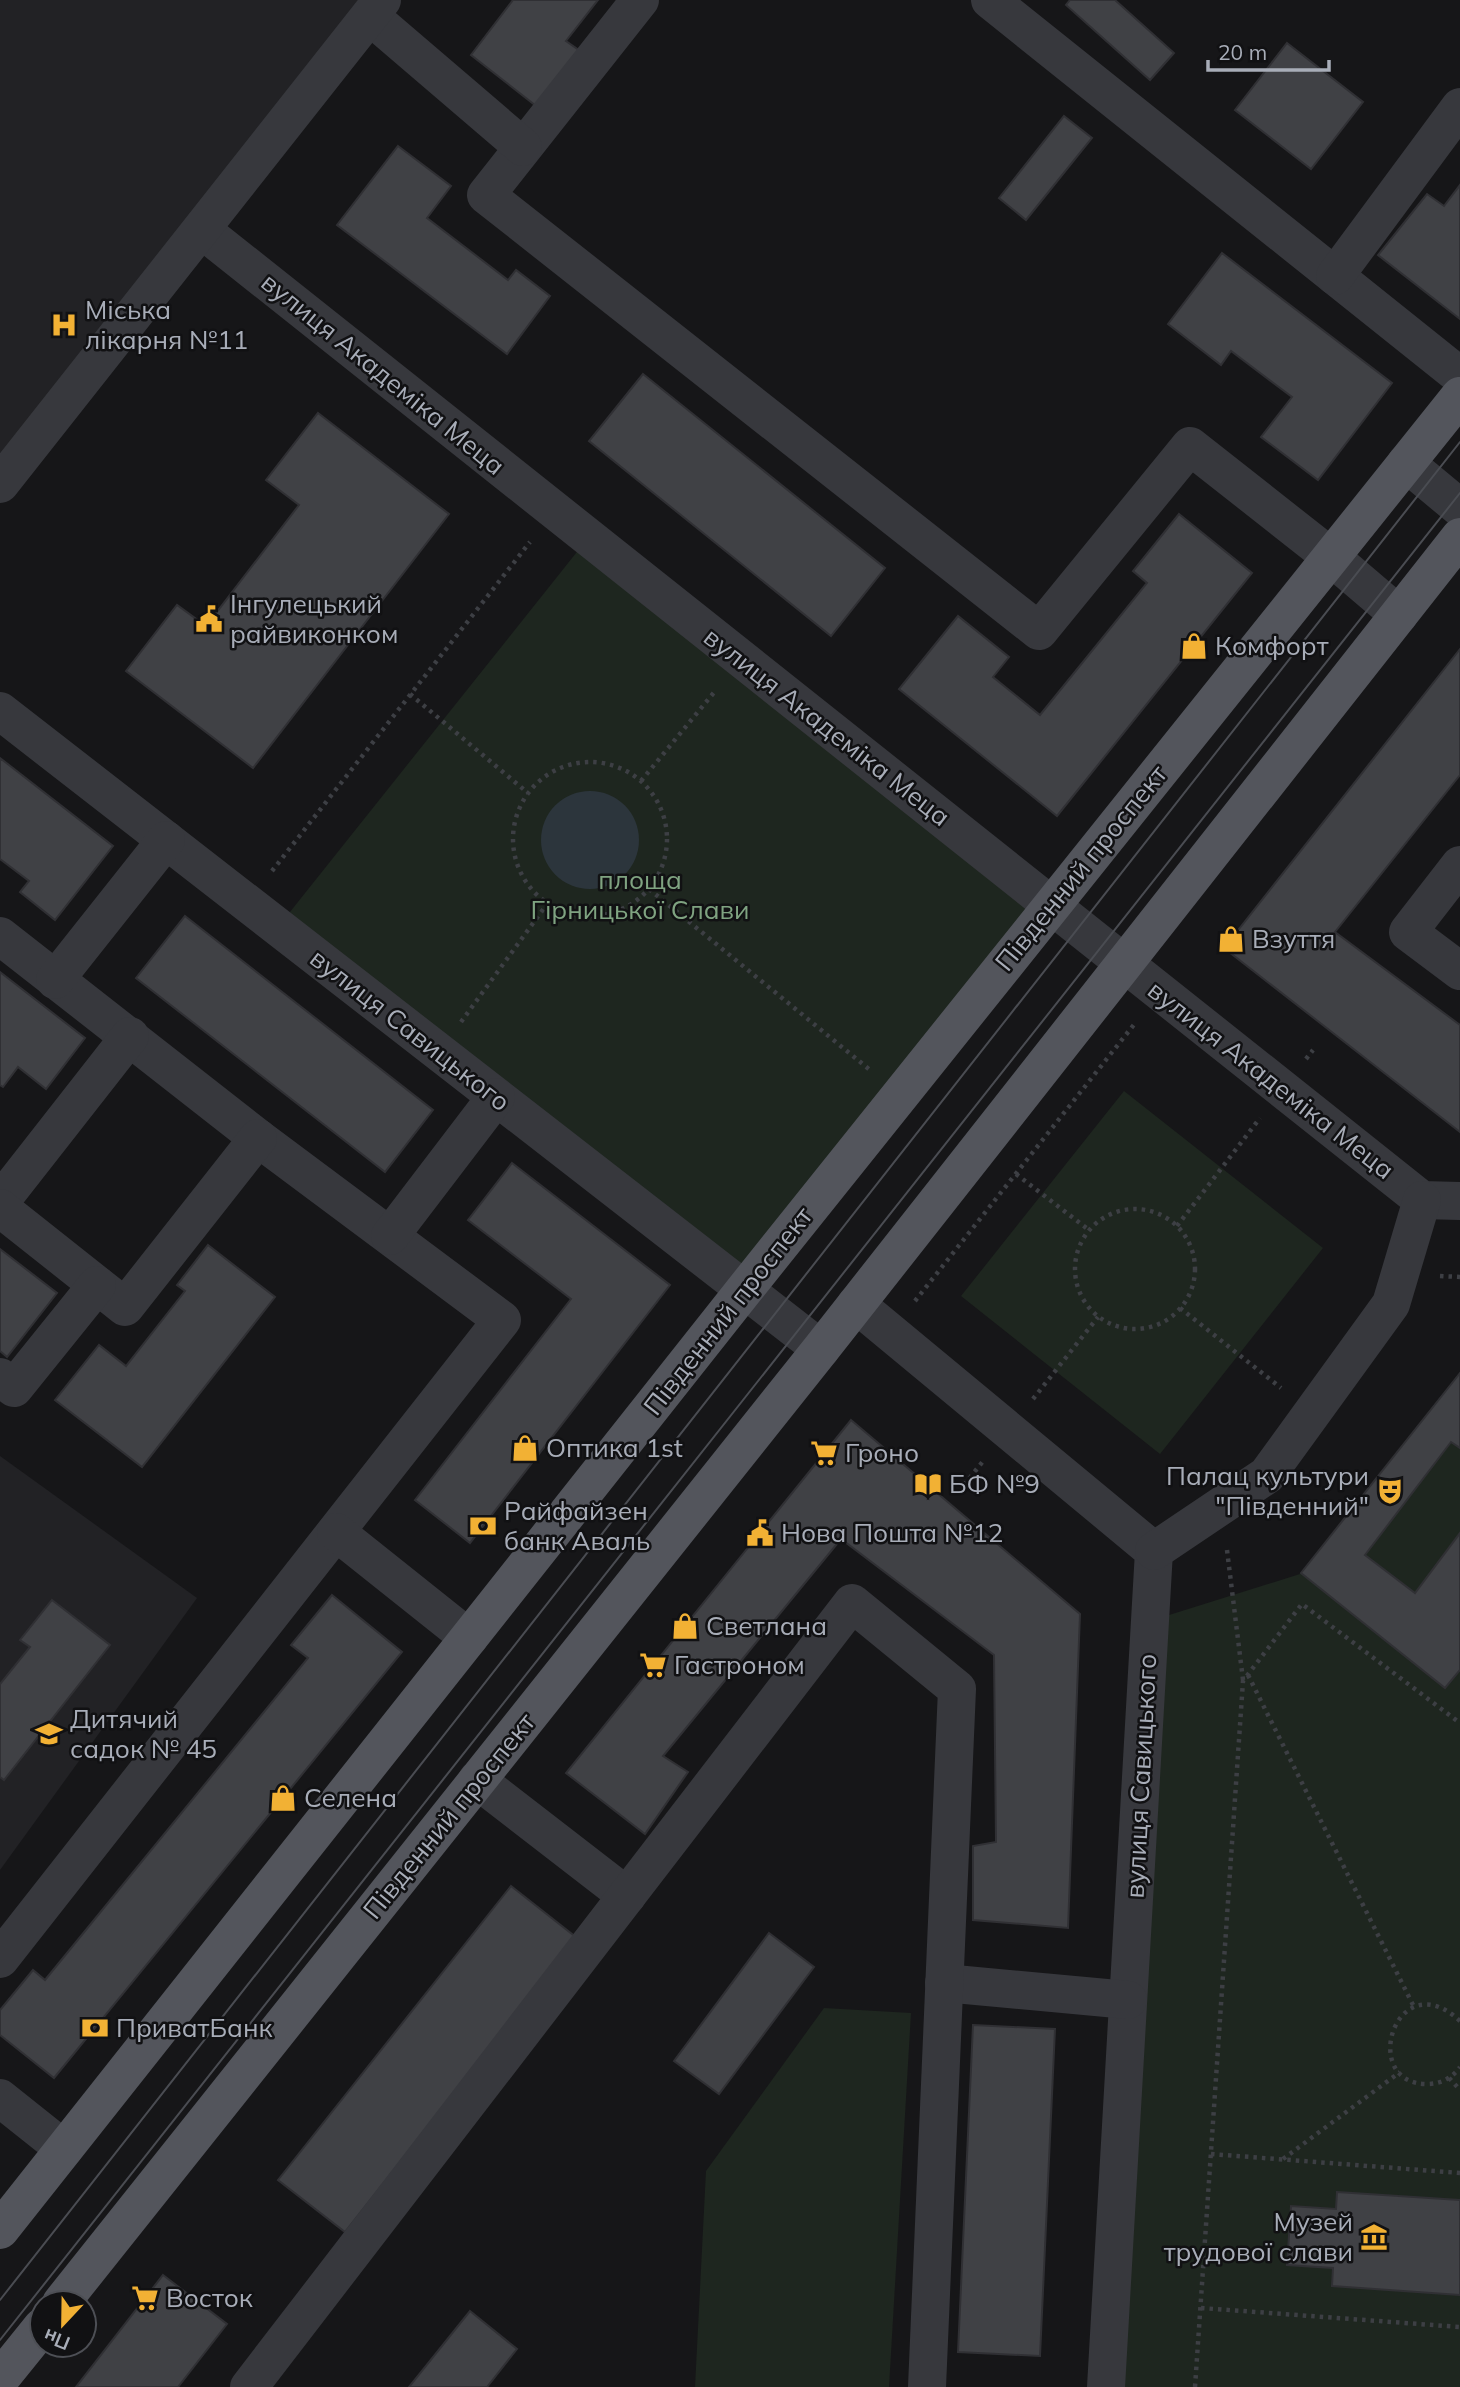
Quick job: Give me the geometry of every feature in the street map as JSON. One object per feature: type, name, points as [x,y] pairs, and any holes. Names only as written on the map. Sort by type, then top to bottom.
[{"type":"main road","name":"Південний проспект","points":[[0,2230],[744,1289],[1460,396]]},
{"type":"main road","name":"Південний проспект","points":[[72,2289],[821,1349],[1460,537]]},
{"type":"main road","points":[[0,2379],[28,2344]]},
{"type":"street","points":[[640,0],[486,195],[1039,631],[1190,446],[1331,556],[1399,615]]},
{"type":"street","points":[[990,0],[1460,376]]},
{"type":"street","points":[[0,485],[376,8],[523,147]]},
{"type":"street","points":[[1335,276],[1460,107]]},
{"type":"street","name":"вулиця Академіка Меца","points":[[202,230],[1422,1200]]},
{"type":"street","points":[[1406,463],[1460,508]]},
{"type":"street","name":"вулиця Савицького","points":[[0,711],[821,1349]]},
{"type":"street","points":[[55,980],[166,841]]},
{"type":"street","points":[[1460,865],[1408,932],[1460,971]]},
{"type":"street","points":[[0,936],[258,1138],[502,1320],[0,1959]]},
{"type":"street","points":[[130,1036],[0,1205],[124,1307],[258,1138]]},
{"type":"street","points":[[390,1236],[496,1097]]},
{"type":"street","points":[[856,1304],[1154,1551],[1267,1475],[1391,1304],[1422,1200],[1460,1201]]},
{"type":"street","points":[[0,1377],[14,1388],[97,1285]]},
{"type":"street","points":[[336,1532],[469,1638]]},
{"type":"street","name":"вулиця Савицького","points":[[1107,2387],[1154,1551]]},
{"type":"street","points":[[249,2387],[852,1603],[957,1689],[927,2387]]},
{"type":"street","points":[[477,1780],[627,1896]]},
{"type":"street","points":[[944,1983],[1128,2000]]},
{"type":"street","points":[[0,2098],[64,2149]]},
{"type":"path","points":[[247,904],[554,511]]},
{"type":"path","points":[[641,781],[741,659]]},
{"type":"path","points":[[410,694],[528,793]]},
{"type":"path","points":[[575,763],[610,765],[641,781],[661,810],[667,837],[663,865],[649,889],[628,907],[601,916],[573,915],[547,904],[523,878],[513,845],[516,817],[528,793],[549,774],[575,763]]},
{"type":"path","points":[[649,889],[901,1095]]},
{"type":"path","points":[[439,1052],[547,904]]},
{"type":"path","points":[[890,1332],[1160,992]]},
{"type":"path","points":[[1177,1226],[1222,1168]]},
{"type":"path","points":[[1016,1174],[1089,1230]]},
{"type":"path","points":[[1122,1210],[1142,1210],[1161,1215],[1177,1226],[1189,1242],[1195,1262],[1194,1282],[1180,1308],[1156,1326],[1136,1329],[1116,1326],[1098,1317],[1085,1302],[1075,1275],[1079,1246],[1089,1230],[1104,1217],[1122,1210]]},
{"type":"path","points":[[1180,1308],[1313,1412]]},
{"type":"path","points":[[1055,1370],[1098,1317]]},
{"type":"path","points":[[1195,2387],[1243,1681],[1222,1505]]},
{"type":"path","points":[[1243,1681],[1302,1604],[1460,1723]]},
{"type":"path","points":[[1248,1675],[1414,2007]]},
{"type":"path","points":[[1460,2021],[1439,2006],[1414,2007],[1402,2014],[1389,2036],[1392,2062],[1400,2072],[1423,2084],[1449,2078],[1460,2067]]},
{"type":"path","points":[[1281,2160],[1400,2072]]},
{"type":"path","points":[[1449,2078],[1460,2090]]},
{"type":"path","points":[[1211,2154],[1460,2173]]},
{"type":"path","points":[[1201,2308],[1460,2327]]},
{"type":"shaded area","name":"Міська лікарня №11","points":[[0,0],[382,0],[0,486]]},
{"type":"shaded area","points":[[590,791],[609,795],[624,806],[635,821],[639,840],[635,859],[624,874],[609,885],[590,889],[571,885],[556,874],[545,859],[541,840],[545,821],[556,806],[571,795]]},
{"type":"shaded area","name":"Дитячий садок № 45","points":[[0,1456],[197,1598],[0,1870]]},
{"type":"green space","name":"площа Гірницької Слави","points":[[588,538],[1051,905],[745,1289],[278,927]]},
{"type":"green space","points":[[1124,1091],[1323,1248],[1160,1454],[961,1296]]},
{"type":"green space","points":[[1460,1372],[1460,2387],[1106,2387],[1150,1621],[1300,1574]]},
{"type":"green space","points":[[824,2008],[911,2013],[889,2387],[695,2387],[706,2171]]},
{"type":"building","points":[[513,0],[598,0],[566,41],[583,53],[540,109],[471,55]]},
{"type":"building","points":[[1070,0],[1115,0],[1174,53],[1150,80],[1066,5]]},
{"type":"building","points":[[1287,43],[1363,102],[1311,169],[1235,110]]},
{"type":"building","points":[[1064,116],[1092,138],[1026,220],[999,198]]},
{"type":"building","points":[[398,146],[451,186],[427,218],[508,280],[516,270],[550,296],[507,354],[337,225]]},
{"type":"building","points":[[1460,185],[1460,319],[1378,255],[1427,194],[1444,206]]},
{"type":"building","points":[[1222,253],[1392,383],[1318,480],[1261,437],[1292,397],[1231,351],[1221,365],[1168,324]]},
{"type":"building","points":[[643,374],[885,568],[831,636],[589,441]]},
{"type":"building","points":[[318,413],[449,514],[253,768],[126,671],[177,605],[206,626],[299,505],[266,480]]},
{"type":"building","points":[[1179,514],[1252,573],[1057,816],[899,689],[958,616],[1009,657],[993,677],[1040,715],[1147,583],[1133,571]]},
{"type":"building","points":[[1460,649],[1460,775],[1335,932],[1460,1025],[1460,1132],[1224,948]]},
{"type":"building","points":[[0,758],[113,846],[55,920],[20,892],[29,881],[0,859]]},
{"type":"building","points":[[185,916],[433,1110],[385,1172],[136,978]]},
{"type":"building","points":[[0,972],[85,1038],[46,1089],[18,1067],[3,1087],[0,1085]]},
{"type":"building","points":[[512,1163],[670,1285],[470,1543],[415,1500],[571,1299],[468,1220]]},
{"type":"building","points":[[208,1245],[275,1297],[142,1467],[55,1400],[99,1345],[126,1366],[185,1291],[177,1285]]},
{"type":"building","points":[[0,1249],[57,1293],[7,1357],[0,1351]]},
{"type":"building","name":"Палац культури \"Південний\"","points":[[1460,1373],[1460,1448],[1451,1442],[1365,1555],[1415,1593],[1460,1533],[1460,1670],[1445,1688],[1301,1573]]},
{"type":"building","points":[[851,1420],[1080,1614],[1068,1928],[973,1920],[973,1846],[996,1842],[994,1655],[841,1539],[663,1756],[688,1772],[645,1834],[566,1773]]},
{"type":"building","points":[[332,1595],[402,1652],[54,2078],[0,2035],[0,2010],[33,1970],[45,1980],[308,1658],[291,1645]]},
{"type":"building","points":[[52,1600],[110,1645],[4,1780],[0,1777],[0,1684],[30,1647],[20,1640]]},
{"type":"building","points":[[511,1886],[577,1938],[345,2232],[278,2180]]},
{"type":"building","points":[[769,1933],[814,1967],[719,2094],[674,2061]]},
{"type":"building","points":[[973,2025],[1055,2029],[1040,2356],[958,2352]]},
{"type":"building","name":"Музей трудової слави","points":[[1337,2192],[1460,2200],[1460,2295],[1332,2286],[1333,2268],[1287,2265],[1291,2206],[1336,2209]]},
{"type":"building","points":[[163,2275],[227,2324],[178,2387],[76,2387]]},
{"type":"building","points":[[470,2311],[517,2349],[487,2387],[409,2387]]},
{"type":"tram line","points":[[0,2300],[1460,442]]},
{"type":"tram line","points":[[0,2340],[1460,493]]},
{"type":"place","name":"Міська лікарня №11","points":[[64,325]]},
{"type":"place","name":"Інгулецький райвиконком","points":[[209,619]]},
{"type":"place","name":"Комфорт","points":[[1194,646]]},
{"type":"place","name":"Взуття","points":[[1231,939]]},
{"type":"place","name":"Оптика 1st","points":[[525,1448]]},
{"type":"place","name":"Гроно","points":[[824,1453]]},
{"type":"place","name":"БФ №9","points":[[928,1484]]},
{"type":"place","name":"Палац культури \"Південний\"","points":[[1390,1491]]},
{"type":"place","name":"Райфайзен банк Аваль","points":[[483,1526]]},
{"type":"place","name":"Нова Пошта №12","points":[[760,1533]]},
{"type":"place","name":"Светлана","points":[[685,1626]]},
{"type":"place","name":"Гастроном","points":[[653,1665]]},
{"type":"place","name":"Дитячий садок № 45","points":[[49,1734]]},
{"type":"place","name":"Селена","points":[[283,1798]]},
{"type":"place","name":"ПриватБанк","points":[[95,2028]]},
{"type":"place","name":"Музей трудової слави","points":[[1374,2237]]},
{"type":"place","name":"Восток","points":[[145,2298]]}]
